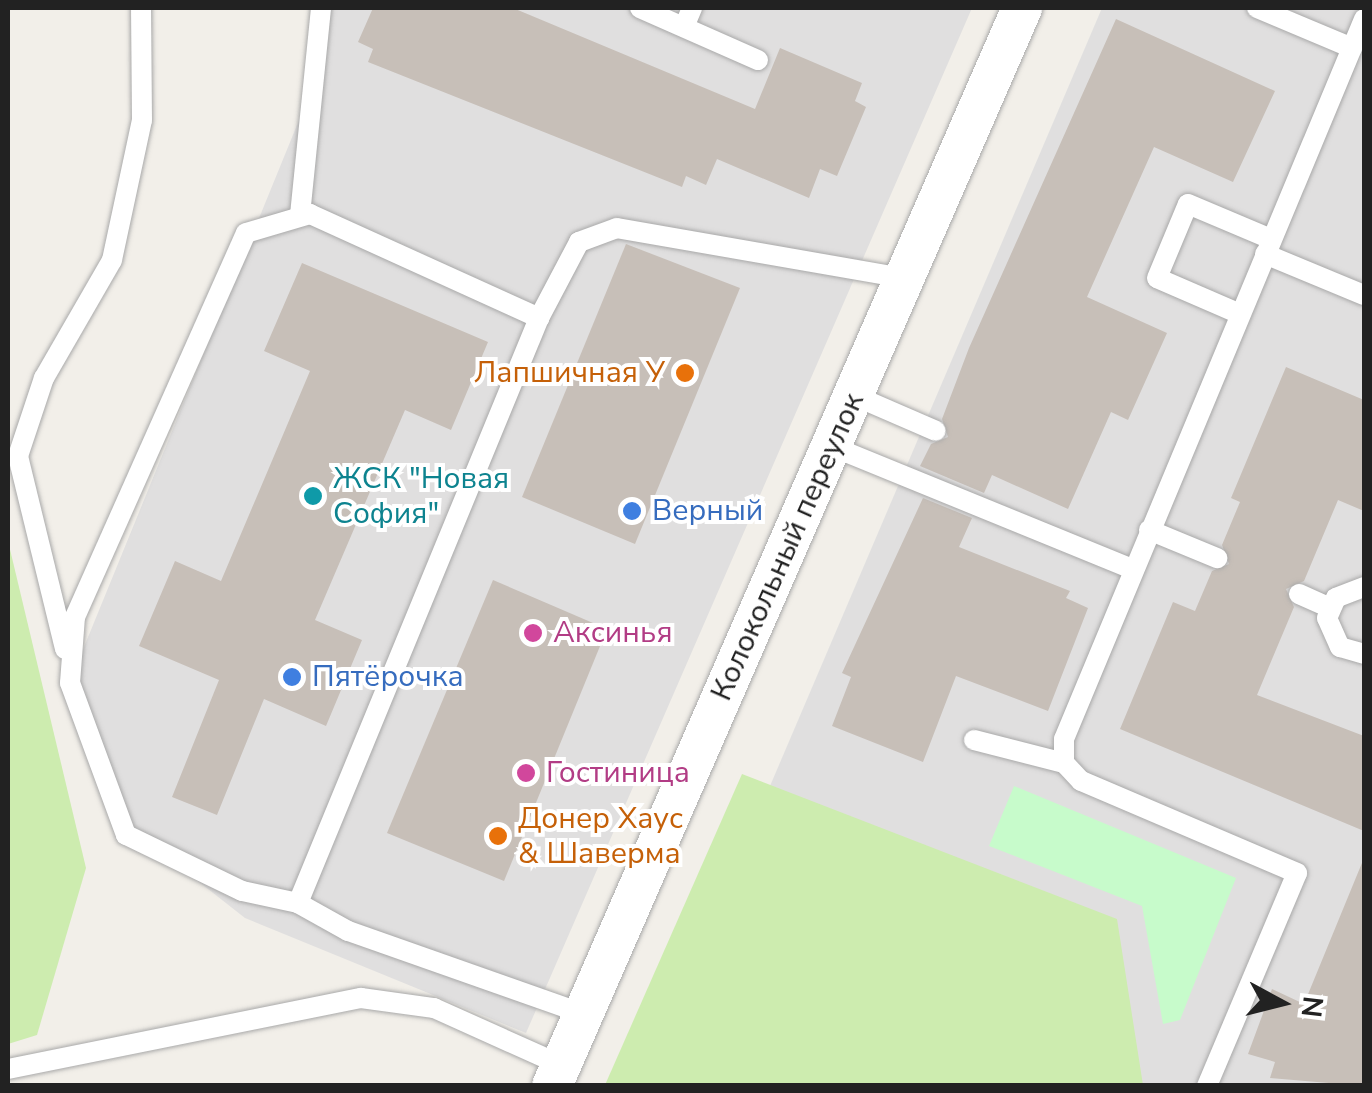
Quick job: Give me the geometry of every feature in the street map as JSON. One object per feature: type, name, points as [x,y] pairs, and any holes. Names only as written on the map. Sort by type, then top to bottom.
[{"type":"street","name":"Колокольный переулок","points":[[557,1075],[1022,8]]},
{"type":"lane","points":[[141,8],[142,120],[112,260],[44,378],[18,456],[66,650],[126,835],[242,891],[298,903],[348,931],[584,1014]]},
{"type":"lane","points":[[300,214],[321,8]]},
{"type":"lane","points":[[640,8],[688,17],[758,60]]},
{"type":"lane","points":[[1257,8],[1352,48]]},
{"type":"lane","points":[[1064,763],[1064,739],[1364,19]]},
{"type":"lane","points":[[1240,314],[1157,278],[1188,204],[1364,295]]},
{"type":"lane","points":[[66,650],[231,250],[246,233],[300,214],[539,318]]},
{"type":"lane","points":[[298,903],[539,318],[579,242],[616,228],[904,278]]},
{"type":"lane","points":[[854,396],[936,431]]},
{"type":"lane","points":[[831,446],[1133,568]]},
{"type":"lane","points":[[1149,530],[1217,558]]},
{"type":"lane","points":[[1330,608],[1364,587]]},
{"type":"lane","points":[[1299,594],[1330,608]]},
{"type":"lane","points":[[1330,608],[1333,639],[1364,654]]},
{"type":"lane","points":[[974,740],[1064,763],[1081,781],[1297,873],[1208,1086]]},
{"type":"lane","points":[[8,1069],[361,998],[434,1008],[557,1075]]},
{"type":"shaded area","points":[[324,8],[972,8],[526,1033],[245,918],[129,827],[73,674],[317,76]]},
{"type":"shaded area","points":[[1102,8],[1364,8],[1364,1085],[642,1086]]},
{"type":"green space","points":[[8,541],[86,868],[37,1035],[8,1044]]},
{"type":"green space","points":[[742,774],[1117,919],[1143,1085],[605,1085]]},
{"type":"green space","points":[[1014,786],[1236,878],[1180,1020],[1163,1024],[1142,906],[989,846]]},
{"type":"building","points":[[373,8],[513,8],[755,109],[780,48],[862,83],[855,101],[866,107],[837,176],[820,169],[809,198],[717,159],[706,185],[686,176],[682,187],[368,62],[373,49],[358,42]]},
{"type":"building","points":[[1116,19],[1275,91],[1233,182],[1154,147],[1087,297],[1167,333],[1128,420],[1111,412],[1068,509],[992,475],[984,493],[920,466],[931,444],[948,437],[942,419],[969,348]]},
{"type":"building","points":[[626,244],[740,288],[635,544],[522,497]]},
{"type":"building","name":"ЖСК \"Новая София\"","points":[[302,263],[488,342],[451,430],[405,410],[315,620],[362,640],[326,726],[264,699],[217,815],[172,797],[219,680],[139,646],[175,561],[221,581],[310,371],[264,351]]},
{"type":"building","points":[[1286,367],[1364,400],[1364,511],[1338,500],[1304,581],[1286,589],[1294,607],[1257,695],[1364,736],[1364,831],[1120,729],[1173,602],[1195,611],[1212,571],[1229,564],[1222,545],[1240,502],[1231,498]]},
{"type":"building","points":[[923,498],[972,518],[959,547],[1070,591],[1066,598],[1088,608],[1048,711],[956,676],[923,762],[832,726],[851,677],[842,673]]},
{"type":"building","points":[[493,580],[607,629],[504,881],[387,833]]},
{"type":"building","points":[[1364,858],[1364,1086],[1270,1078],[1275,1062],[1248,1054],[1272,989],[1304,1004]]},
{"type":"place","name":"Лапшичная У","points":[[685,373]]},
{"type":"place","name":"ЖСК \"Новая София\"","points":[[313,496]]},
{"type":"place","name":"Верный","points":[[632,511]]},
{"type":"place","name":"Аксинья","points":[[533,633]]},
{"type":"place","name":"Пятёрочка","points":[[292,677]]},
{"type":"place","name":"Гостиница","points":[[526,773]]},
{"type":"place","name":"Донер Хаус & Шаверма","points":[[498,836]]}]
